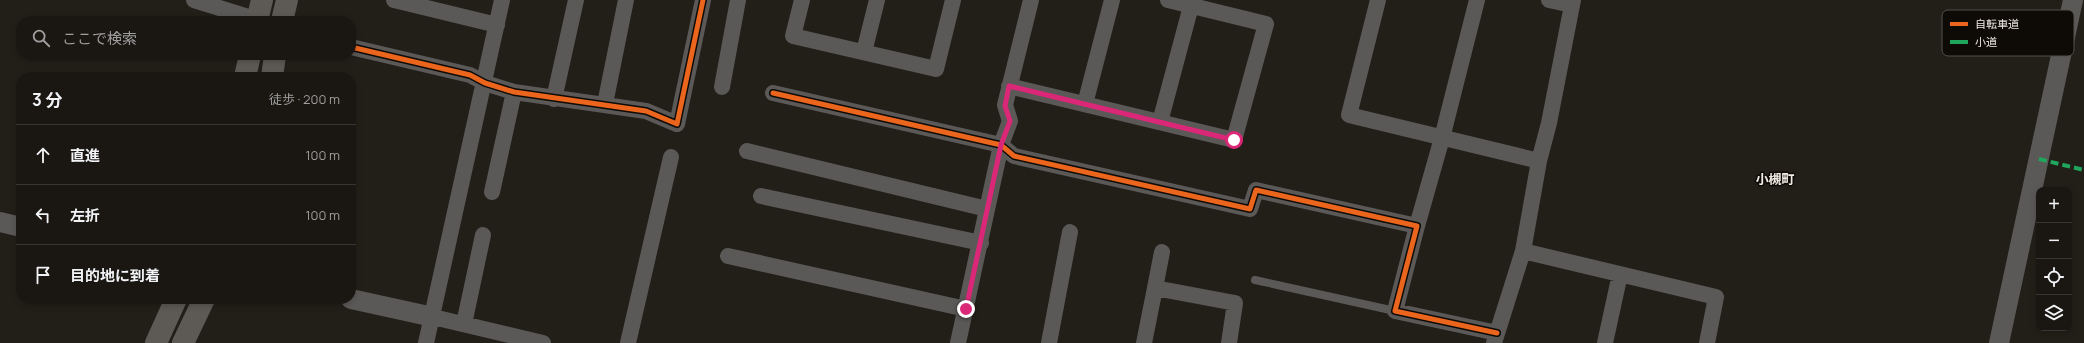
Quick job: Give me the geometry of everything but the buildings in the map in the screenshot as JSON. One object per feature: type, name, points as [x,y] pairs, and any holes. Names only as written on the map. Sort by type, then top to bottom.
[{"type":"main road","points":[[283,16],[287,0]]},
{"type":"main road","points":[[246,72],[249,60]]},
{"type":"main road","points":[[273,72],[274,60]]},
{"type":"main road","points":[[156,343],[174,304]]},
{"type":"main road","points":[[183,343],[202,304]]},
{"type":"street","points":[[194,0],[259,15]]},
{"type":"street","points":[[394,0],[497,25]]},
{"type":"street","points":[[426,343],[485,83],[502,0]]},
{"type":"street","points":[[554,99],[576,0]]},
{"type":"street","points":[[605,104],[626,0]]},
{"type":"street","points":[[356,48],[470,74],[485,83],[514,92],[554,99],[605,104],[646,111],[677,124],[702,0]]},
{"type":"street","points":[[722,88],[738,0]]},
{"type":"street","points":[[802,0],[793,36],[936,69],[953,0]]},
{"type":"street","points":[[864,52],[877,0]]},
{"type":"street","points":[[958,343],[1001,145],[1010,121],[1005,106],[1030,0]]},
{"type":"street","points":[[1085,104],[1112,0]]},
{"type":"street","points":[[1009,86],[1234,140],[1266,24],[1168,0]]},
{"type":"street","points":[[1378,0],[1349,115],[1539,161]]},
{"type":"street","points":[[1477,0],[1442,138],[1395,311],[1496,338],[1523,251],[1539,161],[1549,123],[1573,3],[1549,0]]},
{"type":"street","points":[[2071,10],[2073,0]]},
{"type":"street","points":[[1160,122],[1191,6]]},
{"type":"street","points":[[1999,343],[2061,56]]},
{"type":"street","points":[[492,192],[514,92]]},
{"type":"street","points":[[773,93],[1001,145],[1014,156],[1250,209],[1256,190],[1417,226]]},
{"type":"street","points":[[747,151],[987,208]]},
{"type":"street","points":[[628,343],[670,157]]},
{"type":"street","points":[[761,196],[980,243]]},
{"type":"street","points":[[0,222],[16,226]]},
{"type":"street","points":[[1049,343],[1070,232]]},
{"type":"street","points":[[464,324],[483,235]]},
{"type":"street","points":[[1523,251],[1716,297],[1707,343]]},
{"type":"street","points":[[1144,343],[1162,252]]},
{"type":"street","points":[[728,256],[966,309]]},
{"type":"street","points":[[1605,343],[1620,274]]},
{"type":"street","points":[[1155,288],[1235,304],[1229,343]]},
{"type":"street","points":[[356,300],[543,343]]},
{"type":"lane","points":[[1255,280],[1395,311]]},
{"type":"marked path","points":[[2039,159],[2084,170]]},
{"type":"cycle path","points":[[356,48],[470,75],[485,83],[514,92],[646,111],[677,124],[703,0]]},
{"type":"cycle path","points":[[773,93],[1001,145],[1014,156],[1250,209],[1256,190],[1417,226],[1395,311],[1497,333]]},
{"type":"district","name":"小槻町","points":[[1775,179]]},
{"type":"route","points":[[966,309],[1001,145],[1010,121],[1005,106],[1009,86],[1234,140]]}]
